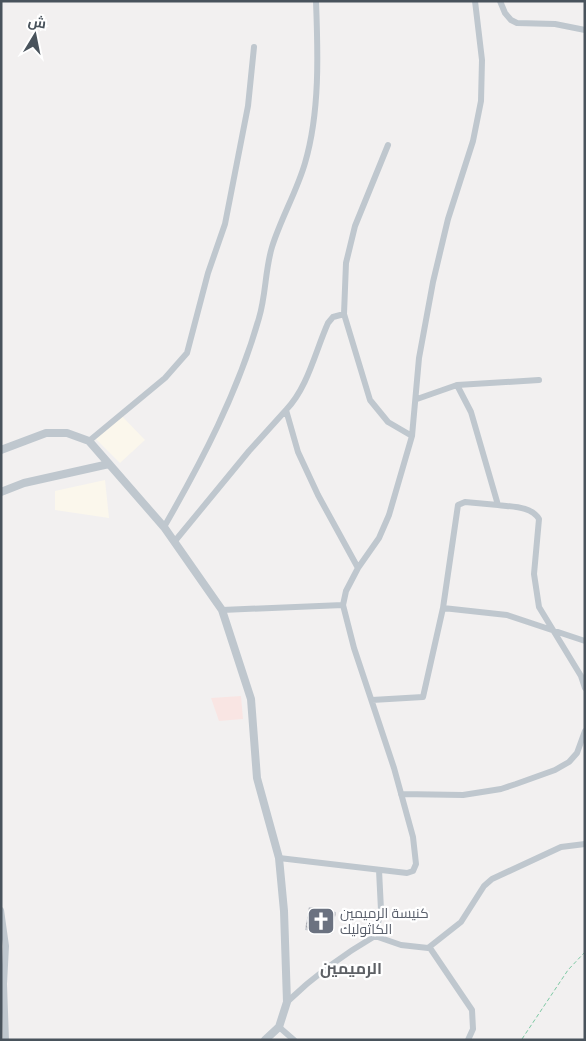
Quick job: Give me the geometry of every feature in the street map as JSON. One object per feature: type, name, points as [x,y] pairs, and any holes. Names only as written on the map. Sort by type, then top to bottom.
[{"type":"street","points":[[164,527],[195,474],[235,386],[260,315],[267,263],[272,246],[304,165],[314,106],[318,40],[316,1]]},
{"type":"street","points":[[279,858],[407,873],[414,871],[416,864],[412,837],[401,794],[354,648],[343,605],[346,591],[358,568],[379,538],[389,515],[412,436],[417,399],[419,358],[433,282],[448,219],[473,141],[481,101],[482,60],[475,1]]},
{"type":"street","points":[[500,1],[505,14],[511,20],[555,24],[585,30]]},
{"type":"street","points":[[88,441],[165,378],[186,353],[208,273],[225,224],[248,106],[254,47]]},
{"type":"street","points":[[388,145],[355,226],[346,263],[344,314],[370,400],[388,422],[412,436]]},
{"type":"street","points":[[175,541],[249,451],[296,400],[328,323],[333,317],[344,314]]},
{"type":"street","points":[[417,399],[457,385],[539,380]]},
{"type":"street","points":[[457,385],[471,412],[498,505]]},
{"type":"street","points":[[286,410],[298,452],[318,495],[358,568]]},
{"type":"street","points":[[1,450],[46,433],[67,433],[88,441],[164,527],[222,610],[251,699],[257,778],[279,858],[284,911],[287,1002],[279,1027],[265,1040]]},
{"type":"street","points":[[1,492],[24,483],[110,464]]},
{"type":"street","points":[[372,700],[423,696],[443,608],[458,505],[465,502],[527,509],[533,511],[539,519],[534,574],[535,591],[539,606],[551,629],[581,676],[585,688]]},
{"type":"street","points":[[222,610],[343,605]]},
{"type":"street","points":[[443,608],[507,615],[585,641]]},
{"type":"street","points":[[401,794],[463,795],[501,789],[516,784],[555,770],[569,762],[577,754],[585,731]]},
{"type":"street","points":[[375,936],[400,946],[430,948],[461,922],[484,886],[492,879],[561,847],[585,844]]},
{"type":"street","points":[[287,1002],[307,984],[356,947],[375,936],[380,910],[379,870]]},
{"type":"street","points":[[1,910],[6,946],[4,984],[6,1040]]},
{"type":"street","points":[[430,948],[464,994],[472,1010],[473,1029],[468,1040]]},
{"type":"street","points":[[279,1027],[294,1040]]},
{"type":"path","points":[[522,1039],[563,976],[585,952]]},
{"type":"shaded area","points":[[121,415],[145,440],[120,463],[95,438]]},
{"type":"shaded area","points":[[105,480],[109,518],[55,510],[55,491]]},
{"type":"shaded area","points":[[241,696],[243,719],[219,721],[211,698]]},
{"type":"building","name":"كنيسة الرميمين الكاثوليك","points":[[309,907],[336,912],[332,934],[305,930]]},
{"type":"place","name":"كنيسة الرميمين الكاثوليك","points":[[321,921]]},
{"type":"district","name":"الرميمين","points":[[351,968]]}]
